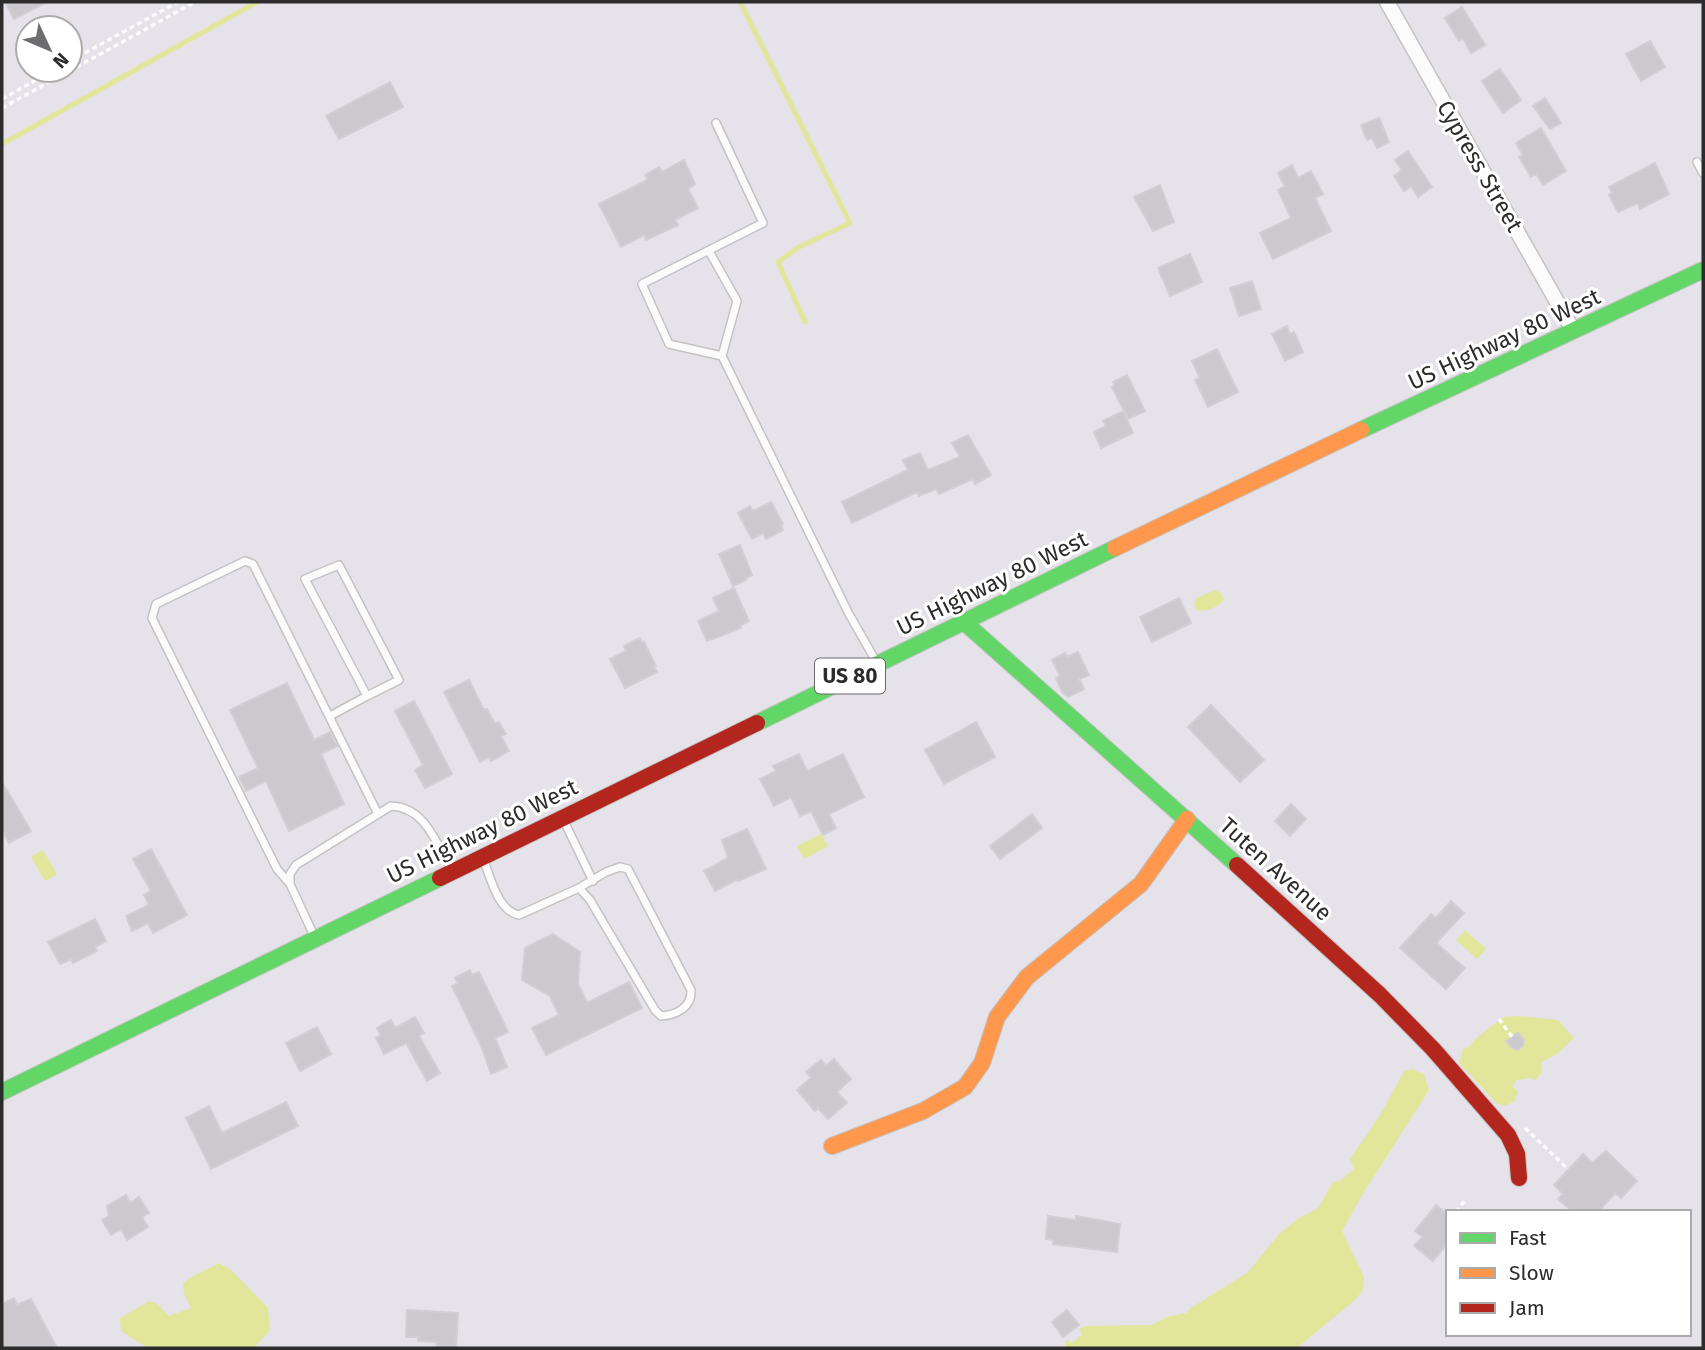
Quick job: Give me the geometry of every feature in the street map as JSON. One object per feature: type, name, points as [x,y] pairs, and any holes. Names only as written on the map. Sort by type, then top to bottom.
[{"type":"main road","name":"US Highway 80 West","points":[[2,1092],[877,663],[1703,270]]},
{"type":"main road","name":"Tuten Avenue","points":[[964,622],[1380,995],[1433,1049],[1508,1135],[1517,1154],[1519,1178]]},
{"type":"main road","points":[[832,1146],[923,1111],[965,1087],[982,1063],[997,1017],[1027,977],[1141,884],[1187,820]]},
{"type":"street","name":"Cypress Street","points":[[1387,2],[1573,330]]},
{"type":"lane","points":[[716,123],[763,223],[642,284],[669,344],[722,356]]},
{"type":"lane","points":[[1697,162],[1703,173]]},
{"type":"lane","points":[[709,251],[737,301],[722,356],[837,590],[877,663]]},
{"type":"lane","points":[[315,938],[290,884],[277,869],[152,618],[156,604],[245,561],[253,564],[378,814]]},
{"type":"lane","points":[[330,716],[399,680],[338,565],[305,579],[367,696]]},
{"type":"lane","points":[[290,884],[290,874],[296,865],[391,806],[404,807],[422,819],[452,870]]},
{"type":"lane","points":[[562,818],[593,881]]},
{"type":"lane","points":[[482,857],[505,908],[512,914],[520,915],[579,888],[606,872],[620,867],[628,869],[691,990],[692,998],[687,1007],[667,1016],[661,1016],[655,1010],[590,900],[579,888]]},
{"type":"path","points":[[84,53],[178,2]]},
{"type":"path","points":[[2,108],[195,2]]},
{"type":"path","points":[[2,99],[29,84]]},
{"type":"path","points":[[1499,1019],[1512,1037]]},
{"type":"path","points":[[1521,1124],[1568,1169]]},
{"type":"path","points":[[1458,1210],[1466,1199]]},
{"type":"shaded area","points":[[1215,590],[1221,593],[1224,599],[1222,602],[1212,608],[1197,611],[1194,605],[1196,598]]},
{"type":"shaded area","points":[[821,834],[828,846],[804,859],[797,846]]},
{"type":"shaded area","points":[[43,850],[57,874],[45,881],[31,857]]},
{"type":"shaded area","points":[[1465,930],[1486,949],[1477,959],[1456,940]]},
{"type":"shaded area","points":[[1508,1015],[1558,1020],[1574,1038],[1557,1054],[1541,1062],[1542,1072],[1536,1080],[1516,1080],[1513,1086],[1518,1092],[1515,1101],[1505,1106],[1496,1103],[1459,1063],[1463,1049]]},
{"type":"shaded area","points":[[1412,1069],[1424,1074],[1429,1090],[1342,1231],[1364,1277],[1363,1290],[1355,1300],[1297,1348],[1064,1348],[1067,1339],[1071,1343],[1082,1335],[1079,1329],[1086,1326],[1152,1325],[1167,1317],[1186,1313],[1248,1272],[1279,1234],[1299,1218],[1318,1208],[1333,1182],[1340,1181],[1354,1169],[1350,1159],[1379,1117],[1404,1071]]},
{"type":"shaded area","points":[[219,1263],[232,1271],[268,1308],[270,1330],[254,1348],[148,1348],[121,1331],[120,1318],[149,1301],[157,1304],[169,1316],[191,1308],[184,1294],[183,1284]]},
{"type":"building","points":[[5,2],[47,2],[24,14],[14,14],[14,19]]},
{"type":"building","points":[[1462,7],[1485,45],[1471,53],[1463,38],[1459,41],[1445,18]]},
{"type":"building","points":[[1650,41],[1665,67],[1641,81],[1626,54]]},
{"type":"building","points":[[1500,69],[1521,100],[1503,113],[1482,81]]},
{"type":"building","points":[[390,82],[403,107],[339,139],[326,116]]},
{"type":"building","points":[[1545,98],[1561,123],[1550,129],[1533,106]]},
{"type":"building","points":[[1379,118],[1389,142],[1377,148],[1372,138],[1367,140],[1361,125]]},
{"type":"building","points":[[1541,128],[1566,171],[1543,185],[1536,174],[1531,177],[1519,157],[1523,155],[1516,143]]},
{"type":"building","points":[[1408,151],[1432,187],[1418,197],[1411,186],[1404,191],[1394,176],[1402,170],[1395,160]]},
{"type":"building","points":[[684,160],[695,184],[688,189],[698,208],[675,220],[678,225],[646,240],[644,235],[621,247],[599,204],[648,180],[645,175],[659,167],[662,172]]},
{"type":"building","points":[[1655,163],[1669,194],[1640,209],[1638,203],[1618,212],[1609,195],[1612,193],[1609,187]]},
{"type":"building","points":[[1292,165],[1298,178],[1311,171],[1323,194],[1315,198],[1331,231],[1273,259],[1260,233],[1291,218],[1278,190],[1285,186],[1278,173]]},
{"type":"building","points":[[1160,185],[1174,222],[1153,231],[1134,197]]},
{"type":"building","points":[[1190,254],[1202,282],[1170,296],[1158,268]]},
{"type":"building","points":[[1252,281],[1261,309],[1239,316],[1230,288]]},
{"type":"building","points":[[1287,326],[1290,334],[1294,332],[1303,352],[1285,361],[1272,334]]},
{"type":"building","points":[[1217,349],[1238,392],[1208,407],[1195,380],[1200,378],[1192,361]]},
{"type":"building","points":[[1127,375],[1145,411],[1128,419],[1112,387],[1115,385],[1113,382]]},
{"type":"building","points":[[1123,411],[1133,433],[1101,448],[1094,432],[1106,426],[1103,421]]},
{"type":"building","points":[[968,435],[991,475],[975,484],[973,479],[939,494],[936,489],[919,496],[917,492],[852,523],[842,502],[908,470],[903,460],[920,453],[928,470],[960,457],[952,443]]},
{"type":"building","points":[[771,502],[783,524],[783,530],[766,539],[763,533],[752,539],[738,513],[750,506],[753,511]]},
{"type":"building","points":[[740,545],[752,575],[733,586],[719,554]]},
{"type":"building","points":[[734,588],[749,621],[740,626],[741,628],[707,641],[698,621],[719,611],[713,598]]},
{"type":"building","points":[[1179,598],[1191,623],[1152,642],[1140,617]]},
{"type":"building","points":[[640,638],[657,672],[625,688],[610,659],[626,651],[624,646]]},
{"type":"building","points":[[1078,652],[1089,675],[1079,679],[1084,689],[1068,697],[1062,692],[1056,678],[1060,676],[1052,660],[1065,653],[1067,657]]},
{"type":"building","points":[[469,680],[484,710],[487,709],[495,724],[499,722],[506,734],[501,736],[509,751],[491,761],[489,757],[480,762],[444,692]]},
{"type":"building","points":[[287,683],[314,740],[330,732],[337,746],[321,754],[344,804],[289,831],[266,781],[246,791],[239,777],[258,768],[230,710]]},
{"type":"building","points":[[414,701],[452,774],[425,788],[415,770],[423,765],[395,711]]},
{"type":"building","points":[[1211,705],[1264,760],[1240,782],[1188,727]]},
{"type":"building","points":[[976,722],[995,757],[944,784],[925,750]]},
{"type":"building","points":[[799,754],[807,771],[843,754],[864,797],[829,814],[836,828],[823,835],[811,811],[800,816],[791,797],[774,806],[760,779],[776,771],[773,766]]},
{"type":"building","points":[[2,782],[31,831],[9,843],[2,830]]},
{"type":"building","points":[[1291,804],[1306,819],[1290,836],[1275,821]]},
{"type":"building","points":[[1032,814],[1042,828],[1000,859],[990,846]]},
{"type":"building","points":[[747,829],[766,869],[715,891],[704,871],[728,858],[722,840]]},
{"type":"building","points":[[151,849],[187,915],[153,933],[148,923],[132,931],[126,916],[149,905],[144,895],[151,891],[133,859]]},
{"type":"building","points":[[1451,901],[1464,913],[1436,943],[1465,968],[1446,989],[1400,948],[1431,914],[1436,918]]},
{"type":"building","points":[[95,919],[106,941],[95,947],[97,951],[73,963],[71,959],[60,964],[48,942]]},
{"type":"building","points":[[553,934],[580,952],[578,984],[587,1003],[629,982],[642,1008],[546,1055],[532,1028],[559,1015],[550,996],[522,980],[525,948]]},
{"type":"building","points":[[470,970],[472,975],[479,972],[508,1032],[495,1038],[507,1067],[491,1074],[482,1048],[452,986],[458,983],[455,978]]},
{"type":"building","points":[[415,1017],[424,1033],[419,1036],[440,1073],[427,1081],[406,1043],[384,1054],[376,1038],[381,1035],[377,1028],[391,1020],[395,1028]]},
{"type":"building","points":[[317,1027],[331,1054],[300,1071],[286,1043]]},
{"type":"building","points":[[1518,1033],[1524,1040],[1523,1046],[1517,1050],[1506,1041]]},
{"type":"building","points":[[834,1059],[851,1079],[837,1092],[847,1103],[828,1119],[818,1108],[815,1111],[797,1090],[811,1078],[806,1072],[821,1060],[826,1066]]},
{"type":"building","points":[[286,1102],[298,1126],[211,1169],[186,1118],[209,1106],[222,1133]]},
{"type":"building","points":[[1606,1151],[1637,1181],[1621,1198],[1615,1193],[1600,1210],[1571,1210],[1558,1199],[1563,1194],[1554,1185],[1583,1154],[1592,1163]]},
{"type":"building","points":[[126,1195],[132,1202],[139,1197],[149,1213],[142,1217],[148,1227],[127,1240],[121,1229],[111,1235],[102,1220],[109,1216],[107,1206]]},
{"type":"building","points":[[1436,1205],[1446,1213],[1446,1245],[1433,1261],[1414,1246],[1423,1237],[1415,1231]]},
{"type":"building","points":[[1048,1216],[1076,1220],[1076,1216],[1120,1224],[1117,1252],[1053,1244],[1053,1240],[1046,1239]]},
{"type":"building","points":[[14,1298],[17,1305],[31,1299],[57,1348],[2,1348],[2,1304]]},
{"type":"building","points":[[407,1310],[458,1313],[456,1348],[436,1348],[437,1342],[406,1337]]},
{"type":"building","points":[[1067,1310],[1079,1325],[1063,1337],[1052,1322]]},
{"type":"waterway","points":[[2,144],[257,2]]},
{"type":"waterway","points":[[740,2],[850,223],[799,247],[778,262],[805,322]]},
{"type":"traffic: fast","points":[[1361,430],[1703,270]]},
{"type":"traffic: fast","points":[[757,723],[1115,548]]},
{"type":"traffic: fast","points":[[964,622],[1237,865]]},
{"type":"traffic: fast","points":[[2,1092],[440,878]]},
{"type":"traffic: slow","points":[[1115,548],[1361,430]]},
{"type":"traffic: slow","points":[[832,1146],[923,1111],[965,1087],[982,1063],[997,1017],[1027,977],[1141,884],[1187,819]]},
{"type":"traffic: jam","points":[[440,878],[757,723]]},
{"type":"traffic: jam","points":[[1237,865],[1380,995],[1433,1049],[1508,1135],[1517,1154],[1519,1178]]}]
